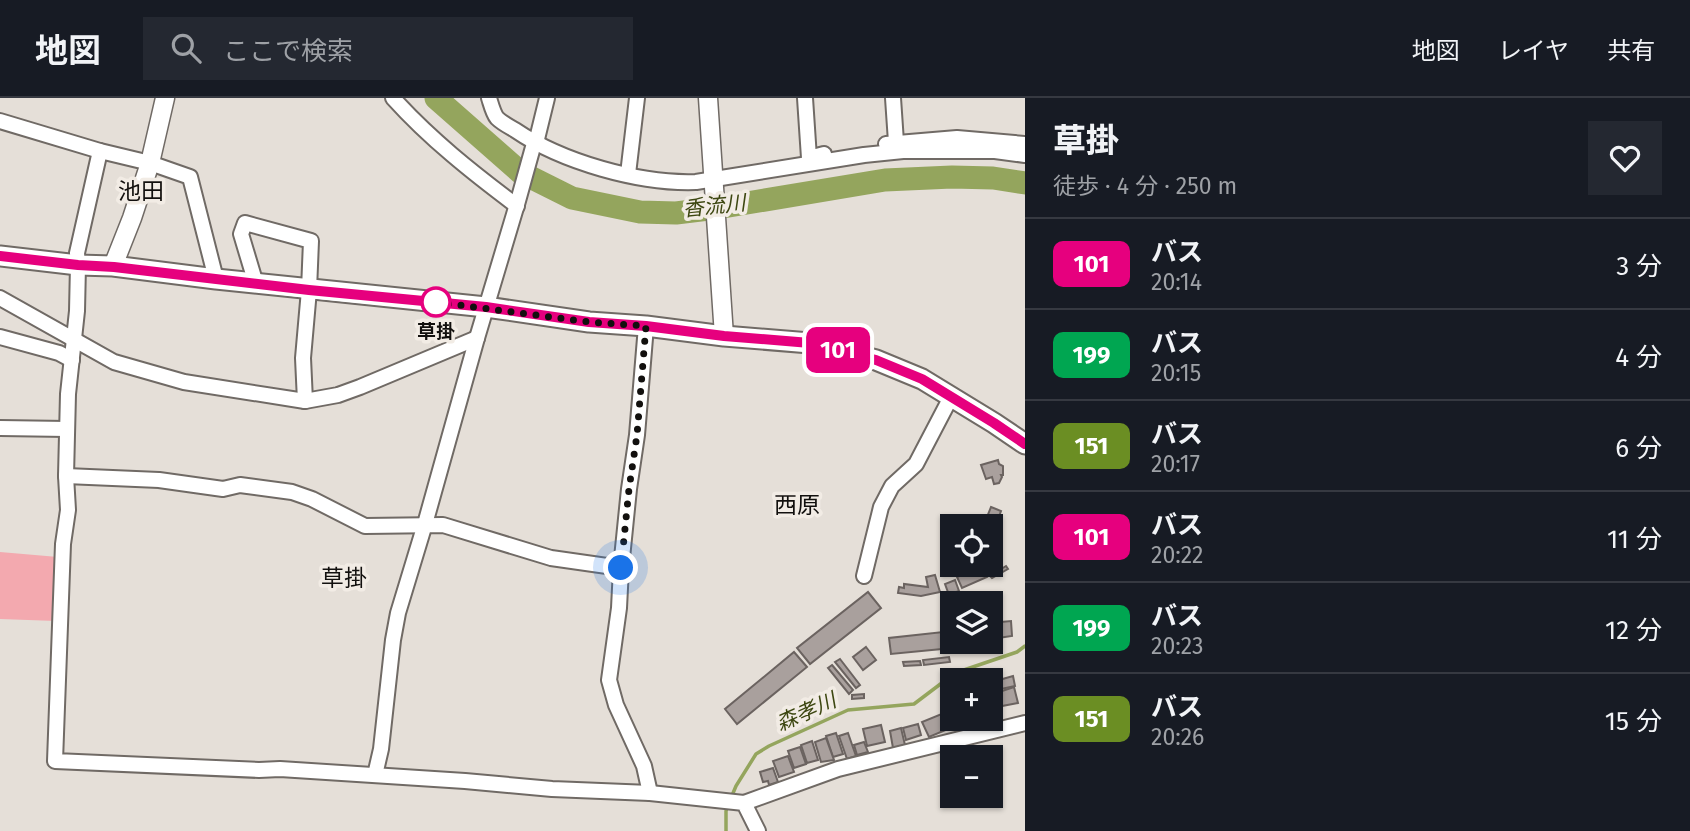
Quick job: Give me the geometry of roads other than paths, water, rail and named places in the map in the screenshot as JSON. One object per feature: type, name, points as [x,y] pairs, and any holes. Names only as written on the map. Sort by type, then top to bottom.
[{"type":"main road","points":[[0,256],[486,307],[589,322],[810,343],[876,360],[922,379],[1025,444]]},
{"type":"street","points":[[114,267],[150,163],[165,98]]},
{"type":"street","points":[[393,98],[411,119],[447,152],[518,204]]},
{"type":"street","points":[[489,98],[497,118],[534,145],[602,168],[671,183],[714,183],[864,155],[903,151],[995,151],[1025,155]]},
{"type":"street","points":[[375,775],[398,613],[547,98]]},
{"type":"street","points":[[628,174],[637,98]]},
{"type":"street","points":[[708,98],[724,336]]},
{"type":"street","points":[[805,98],[809,158],[896,142],[957,138],[1025,145]]},
{"type":"street","points":[[892,98],[896,142]]},
{"type":"street","points":[[0,121],[150,163],[190,177],[216,279]]},
{"type":"street","points":[[100,151],[77,253],[77,311],[68,394],[68,510],[62,556],[55,761],[280,769],[552,789],[650,793],[741,803],[838,769],[1025,723]]},
{"type":"street","points":[[256,284],[241,234],[244,223],[310,241],[303,358],[305,401]]},
{"type":"street","points":[[0,298],[114,362],[184,382],[305,401],[338,395],[360,387],[477,338]]},
{"type":"street","points":[[646,326],[619,608],[609,680],[616,705],[644,766],[650,793]]},
{"type":"street","points":[[0,337],[59,353],[72,360]]},
{"type":"street","points":[[864,576],[881,507],[892,486],[916,464],[951,397]]},
{"type":"street","points":[[0,428],[67,429]]},
{"type":"street","points":[[66,476],[159,480],[223,489],[240,485],[292,492],[365,526],[443,525],[551,558],[621,568]]},
{"type":"street","points":[[741,803],[758,831]]},
{"type":"waterway","name":"香流川","points":[[436,98],[520,172],[572,198],[640,212],[676,213],[717,208],[885,180],[952,177],[993,178],[1025,183]]},
{"type":"waterway","name":"森孝川","points":[[731,798],[756,754],[769,746],[848,710],[914,704],[955,673],[1017,652],[1025,646]]},
{"type":"waterway","name":"森孝川","points":[[726,831],[728,805]]},
{"type":"place","name":"草掛","points":[[436,302]]},
{"type":"district","name":"池田","points":[[141,191]]},
{"type":"district","name":"西原","points":[[797,505]]},
{"type":"district","name":"草掛","points":[[344,578]]}]
